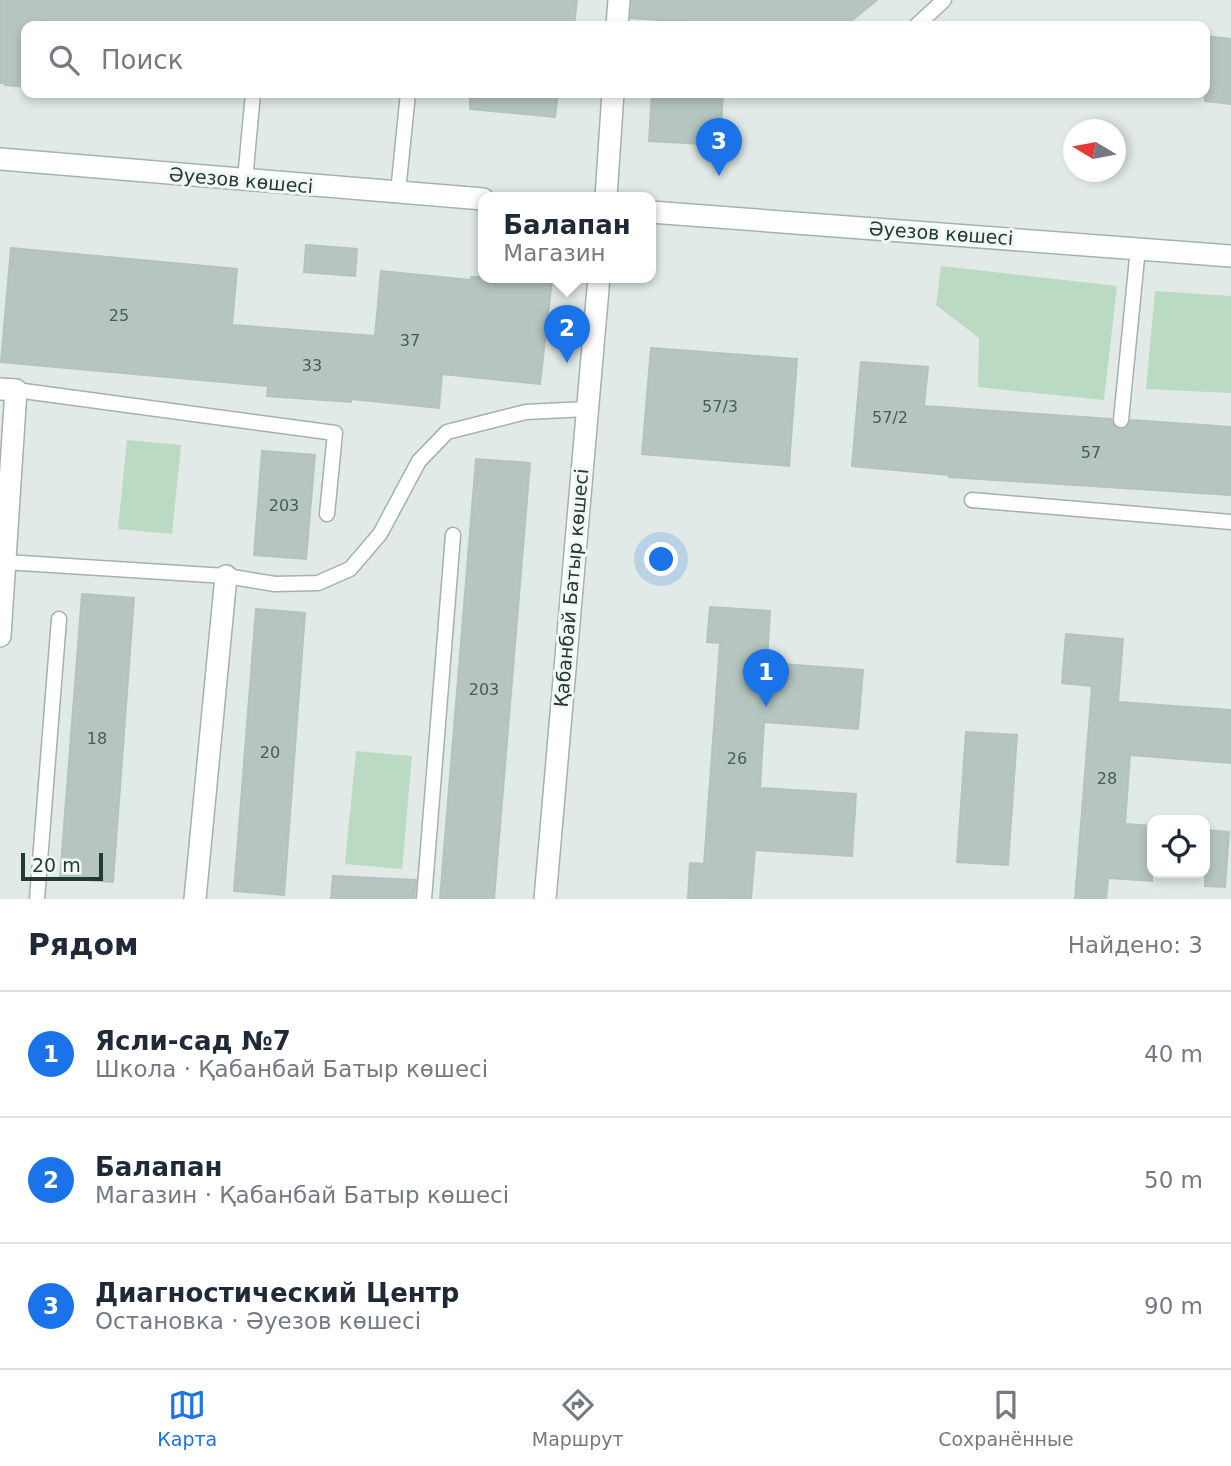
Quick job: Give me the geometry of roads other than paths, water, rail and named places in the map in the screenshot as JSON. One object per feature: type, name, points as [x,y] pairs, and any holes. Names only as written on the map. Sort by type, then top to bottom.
[{"type":"street","points":[[617,21],[619,0]]},
{"type":"street","points":[[606,192],[613,98]]},
{"type":"street","name":"Әуезов көшесі","points":[[0,159],[478,199]]},
{"type":"street","name":"Әуезов көшесі","points":[[656,212],[1231,256]]},
{"type":"street","name":"Қабанбай Батыр көшесі","points":[[545,899],[598,283]]},
{"type":"street","points":[[0,636],[5,562],[8,389]]},
{"type":"street","points":[[195,899],[226,576]]},
{"type":"lane","points":[[921,21],[944,0]]},
{"type":"lane","points":[[245,180],[253,98]]},
{"type":"lane","points":[[398,192],[407,98]]},
{"type":"lane","points":[[1121,420],[1138,248]]},
{"type":"lane","points":[[8,389],[335,433],[327,514]]},
{"type":"lane","points":[[5,562],[226,576],[275,584],[318,583],[350,569],[380,534],[419,461],[447,432],[526,412],[586,409]]},
{"type":"lane","points":[[972,500],[1231,522]]},
{"type":"lane","points":[[424,899],[453,536]]},
{"type":"lane","points":[[37,899],[59,619]]},
{"type":"place","name":"Диагностический Центр","points":[[719,176]]},
{"type":"place","name":"Балапан","points":[[567,363]]},
{"type":"place","name":"Ясли-сад №7","points":[[766,707]]}]
